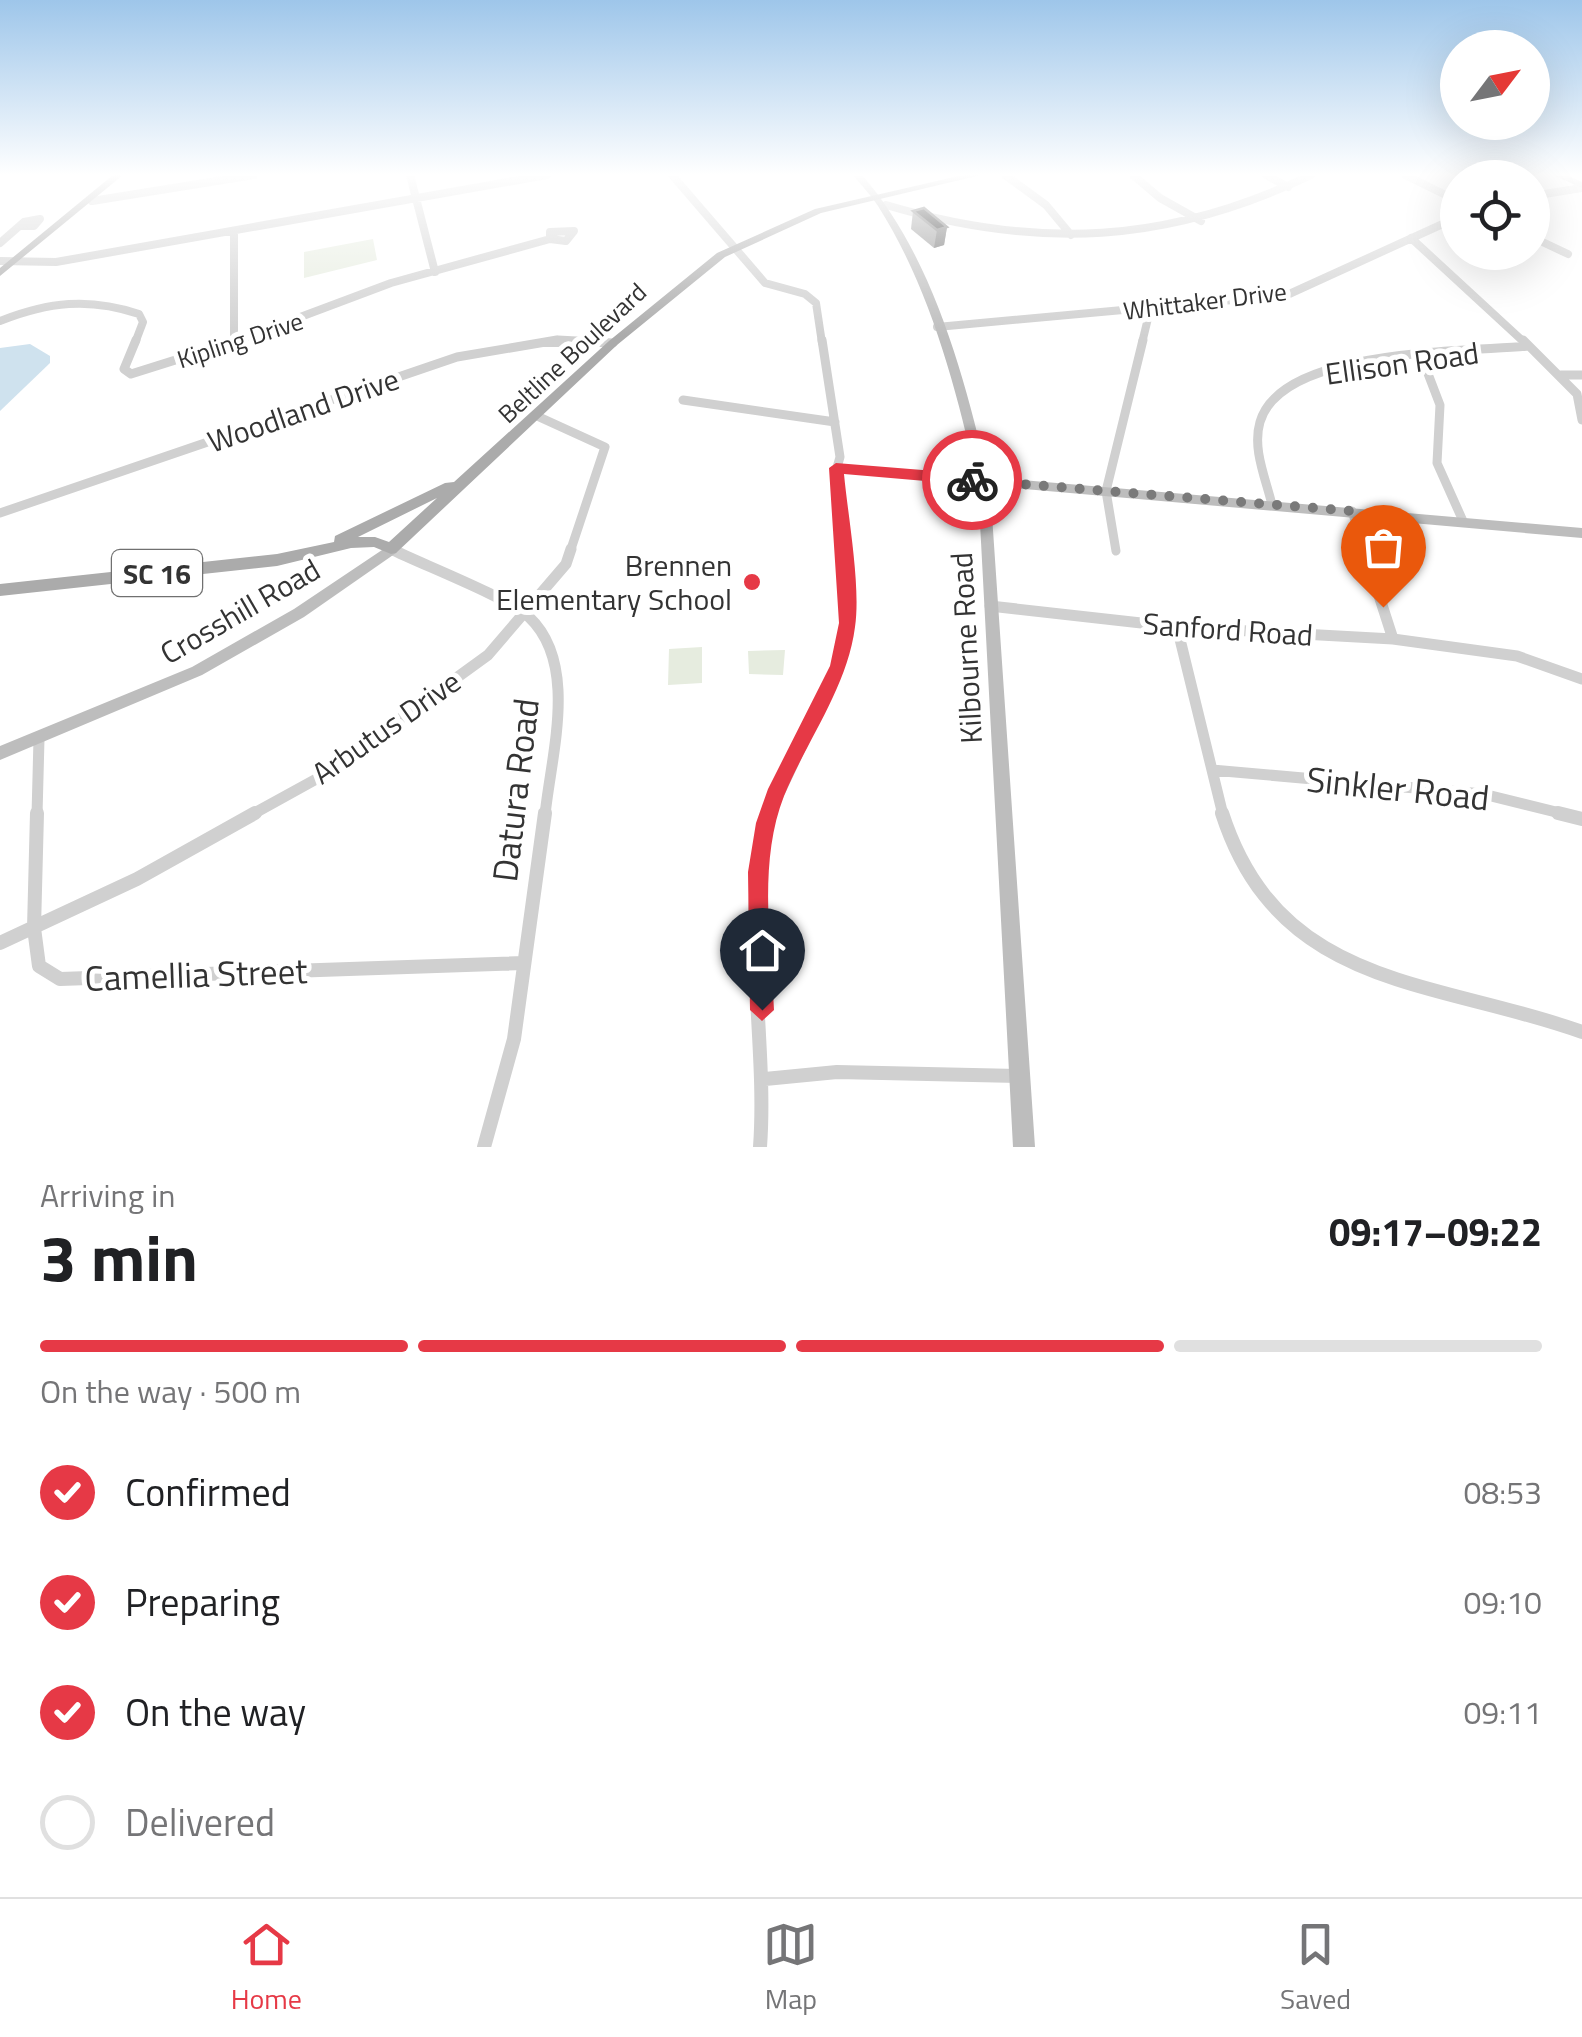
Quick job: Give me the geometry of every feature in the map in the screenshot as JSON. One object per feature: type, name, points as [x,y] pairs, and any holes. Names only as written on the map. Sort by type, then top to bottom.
[{"type":"main road","points":[[0,273],[58,229]]},
{"type":"main road","name":"Beltline Boulevard","points":[[479,470],[688,278],[734,247],[773,229]]},
{"type":"main road","name":"Crosshill Road","points":[[391,549],[479,470]]},
{"type":"main road","name":"SC 16","points":[[314,552],[385,522],[479,470]]},
{"type":"main road","name":"SC 16","points":[[0,590],[277,560],[363,542],[391,549]]},
{"type":"street","points":[[0,261],[56,262],[253,229]]},
{"type":"street","points":[[423,229],[434,272]]},
{"type":"street","points":[[718,229],[768,286],[804,294],[816,303],[840,457],[836,468],[848,601],[845,644],[822,701],[774,796],[761,847],[758,906],[765,1079],[760,1147]]},
{"type":"street","name":"Kilbourne Road","points":[[894,229],[937,326],[964,401],[983,480],[1024,1147]]},
{"type":"street","points":[[964,229],[995,234],[1071,235],[1163,229]]},
{"type":"street","points":[[1066,229],[1071,235]]},
{"type":"street","name":"Whittaker Drive","points":[[937,326],[1287,295],[1431,229]]},
{"type":"street","points":[[234,232],[234,344]]},
{"type":"street","points":[[1411,238],[1578,394],[1582,420]]},
{"type":"street","name":"Kipling Drive","points":[[0,321],[63,300],[99,301],[139,314],[144,322],[124,368],[131,374],[234,344],[391,283],[550,240]]},
{"type":"street","points":[[1550,246],[1568,254]]},
{"type":"street","points":[[1116,550],[1106,491],[1142,328],[1150,310]]},
{"type":"street","name":"Woodland Drive","points":[[0,513],[456,357],[557,340],[613,343]]},
{"type":"street","name":"Ellison Road","points":[[1272,505],[1257,437],[1261,417],[1278,396],[1300,380],[1326,371],[1529,346]]},
{"type":"street","points":[[1422,358],[1440,405],[1437,463],[1463,521]]},
{"type":"street","points":[[1560,375],[1582,375]]},
{"type":"street","points":[[682,400],[835,422]]},
{"type":"street","name":"Arbutus Drive","points":[[0,943],[137,879],[320,777],[488,655],[566,564],[605,447],[537,416]]},
{"type":"street","points":[[836,468],[1582,533]]},
{"type":"street","points":[[1352,511],[1394,639]]},
{"type":"street","points":[[391,549],[527,614]]},
{"type":"street","name":"Crosshill Road","points":[[0,753],[197,671],[299,613],[391,549]]},
{"type":"street","name":"Sanford Road","points":[[990,606],[1177,627],[1394,639],[1517,656],[1582,678]]},
{"type":"street","name":"Datura Road","points":[[484,1147],[500,1103],[524,963],[558,686],[550,644],[527,614]]},
{"type":"street","points":[[1177,627],[1236,856],[1260,896],[1305,939],[1364,971],[1526,1011],[1582,1032]]},
{"type":"street","name":"Camellia Street","points":[[38,739],[34,928],[40,966],[60,979],[524,963]]},
{"type":"street","name":"Sinkler Road","points":[[1212,770],[1483,794],[1582,819]]},
{"type":"street","points":[[765,1079],[837,1072],[1020,1076]]},
{"type":"shaded area","points":[[373,239],[377,260],[304,278],[304,252]]},
{"type":"shaded area","points":[[702,647],[702,683],[668,685],[669,649]]},
{"type":"shaded area","points":[[785,650],[783,675],[749,674],[748,651]]},
{"type":"water","points":[[30,344],[50,356],[50,363],[0,411],[0,348]]},
{"type":"way so far","points":[[972,480],[1352,511],[1383,607]]},
{"type":"place","name":"Brennen Elementary School","points":[[752,582]]},
{"type":"route","points":[[762,1010],[758,872],[766,823],[774,796],[838,666],[848,623],[836,468],[972,480]]}]
